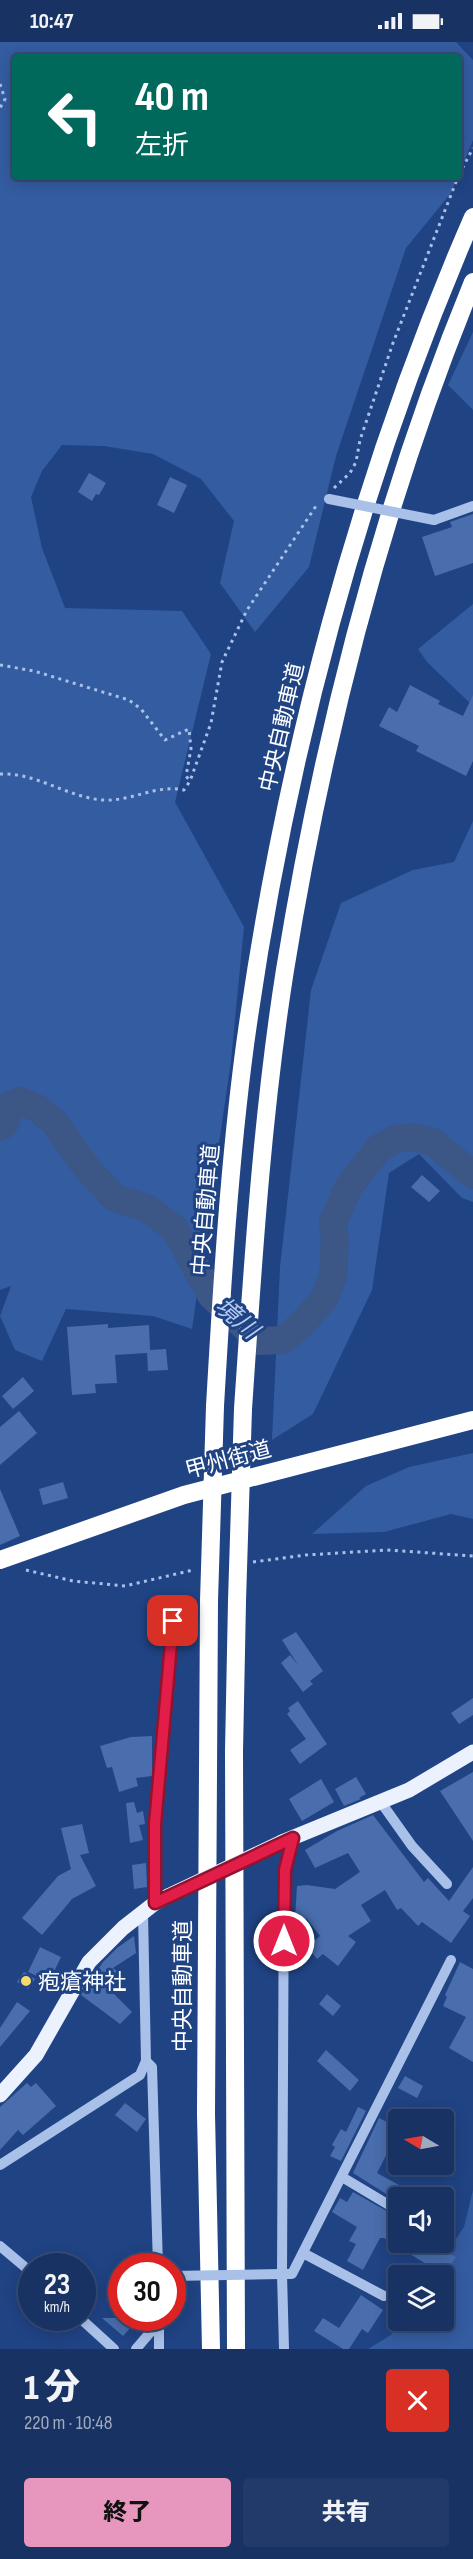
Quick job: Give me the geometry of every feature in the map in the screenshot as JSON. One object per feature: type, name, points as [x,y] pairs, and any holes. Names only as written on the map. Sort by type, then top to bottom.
[{"type":"highway","name":"中央自動車道","points":[[210,2349],[210,2208],[206,2114],[209,1601],[215,1407],[226,1233],[245,1047],[269,899],[295,768],[341,591],[381,460],[416,357],[473,217]]},
{"type":"highway","points":[[236,2349],[234,1751],[237,1601],[243,1409],[255,1234],[266,1120],[285,970],[326,757],[366,599],[408,460],[473,282]]},
{"type":"highway","name":"甲州街道","points":[[0,1560],[184,1495],[473,1420]]},
{"type":"highway","points":[[203,2349],[210,2208]]},
{"type":"main road","points":[[0,2095],[36,2055],[89,1962],[155,1904],[288,1840],[409,1790],[473,1752]]},
{"type":"street","points":[[327,499],[434,520],[473,506]]},
{"type":"street","points":[[0,2165],[140,2075],[146,2061],[155,1904],[155,1824],[173,1621]]},
{"type":"street","points":[[380,1802],[412,1846],[447,1884]]},
{"type":"street","points":[[284,2349],[282,2274],[285,1870],[288,1840]]},
{"type":"street","points":[[186,2276],[292,2274],[452,1960]]},
{"type":"street","points":[[146,2061],[152,2067],[158,2253]]},
{"type":"street","points":[[342,2177],[388,2204]]},
{"type":"street","points":[[0,2246],[18,2261]]},
{"type":"street","points":[[303,2253],[384,2296]]},
{"type":"street","points":[[94,2331],[114,2349]]},
{"type":"street","points":[[136,2349],[150,2331]]},
{"type":"street","points":[[159,2331],[159,2349]]},
{"type":"path","points":[[0,84],[5,99],[0,108]]},
{"type":"path","points":[[462,170],[473,148]]},
{"type":"path","points":[[0,774],[25,777],[71,794],[112,800],[135,798],[162,789],[184,790],[190,781],[211,723],[222,662],[248,610],[314,507],[327,499],[353,468],[393,343],[457,180]]},
{"type":"path","points":[[0,665],[34,671],[129,700],[141,710],[165,740],[189,729],[191,749],[186,777],[190,781]]},
{"type":"shaded area","points":[[0,42],[456,42],[473,60],[473,140],[462,167],[462,54],[12,54],[12,180],[457,180],[451,193],[406,248],[336,456],[309,567],[255,632],[220,583],[234,521],[201,479],[153,454],[104,446],[62,445],[42,471],[31,497],[42,548],[65,608],[182,611],[211,654],[175,802],[244,927],[231,1061],[192,1329],[153,1316],[66,1309],[42,1361],[15,1350],[0,1316],[11,1286],[0,1290]]},
{"type":"shaded area","points":[[473,332],[473,410],[448,385]]},
{"type":"shaded area","points":[[473,604],[473,706],[427,662],[418,649]]},
{"type":"shaded area","points":[[473,821],[473,1202],[462,1198],[419,1154],[389,1173],[372,1290],[313,1414],[272,1440],[280,1267],[311,990],[341,903],[413,870],[454,862]]},
{"type":"shaded area","points":[[473,1453],[473,1519],[451,1514],[384,1532],[312,1534],[366,1486],[409,1467]]},
{"type":"shaded area","points":[[473,2190],[473,2349],[368,2349],[394,2331],[454,2331],[454,2265],[438,2265],[446,2253],[454,2253],[454,2242],[464,2227]]},
{"type":"building","points":[[89,473],[106,483],[99,495],[96,494],[92,501],[78,492]]},
{"type":"building","points":[[170,477],[187,485],[174,513],[157,505]]},
{"type":"building","points":[[473,514],[473,563],[435,576],[422,537],[452,527],[450,522]]},
{"type":"building","points":[[410,685],[440,701],[438,704],[463,716],[473,695],[473,761],[466,776],[416,751],[419,746],[379,726],[389,707],[397,712]]},
{"type":"building","points":[[422,1175],[440,1191],[429,1202],[411,1187]]},
{"type":"building","points":[[108,1324],[108,1328],[149,1325],[150,1350],[166,1349],[168,1370],[148,1371],[147,1353],[115,1355],[117,1383],[95,1384],[96,1393],[72,1395],[67,1327]]},
{"type":"building","points":[[23,1377],[34,1391],[13,1409],[2,1396]]},
{"type":"building","points":[[19,1411],[37,1433],[0,1465],[0,1427]]},
{"type":"building","points":[[63,1482],[68,1498],[43,1505],[39,1489]]},
{"type":"building","points":[[0,1489],[20,1536],[0,1545]]},
{"type":"building","points":[[296,1632],[323,1671],[310,1681],[313,1684],[303,1692],[281,1663],[290,1655],[298,1665],[282,1640]]},
{"type":"building","points":[[473,1698],[473,1715],[459,1724],[451,1713]]},
{"type":"building","points":[[298,1701],[327,1744],[300,1764],[290,1750],[306,1739],[287,1714],[290,1711],[288,1708]]},
{"type":"building","points":[[152,1736],[152,1776],[136,1778],[138,1786],[119,1792],[112,1767],[107,1768],[100,1746],[131,1737]]},
{"type":"building","points":[[473,1772],[473,1841],[440,1791]]},
{"type":"building","points":[[356,1777],[366,1794],[359,1798],[361,1799],[344,1806],[335,1789]]},
{"type":"building","points":[[321,1779],[334,1802],[302,1821],[289,1799]]},
{"type":"building","points":[[134,1802],[137,1813],[143,1811],[145,1824],[139,1825],[143,1840],[130,1843],[126,1803]]},
{"type":"building","points":[[373,1815],[424,1882],[428,1878],[449,1901],[473,1867],[473,1898],[463,1911],[470,1916],[451,1943],[422,1922],[418,1926],[401,1908],[397,1910],[385,1890],[361,1905],[371,1921],[348,1936],[356,1942],[338,1966],[323,1954],[317,1959],[307,1947],[320,1936],[307,1919],[295,1918],[297,1886],[335,1889],[360,1872],[348,1853],[315,1868],[305,1850],[337,1831]]},
{"type":"building","points":[[82,1824],[89,1853],[80,1855],[96,1886],[72,1899],[42,1935],[22,1918],[58,1876],[71,1869],[61,1828]]},
{"type":"building","points":[[146,1863],[147,1887],[134,1889],[132,1865]]},
{"type":"building","points":[[134,1936],[136,1953],[113,1968],[126,1978],[114,1994],[132,2012],[120,2024],[81,1995],[103,1962]]},
{"type":"building","points":[[40,1947],[61,1957],[49,1982],[28,1972]]},
{"type":"building","points":[[460,1962],[473,1969],[473,2062],[449,2048],[466,2017],[443,2006],[447,1997],[445,1995]]},
{"type":"building","name":"疱瘡神社","points":[[24,1972],[35,1979],[28,1989],[17,1982]]},
{"type":"building","points":[[327,1994],[341,2006],[333,2016],[319,2004]]},
{"type":"building","points":[[17,2002],[30,2011],[0,2047],[0,2028]]},
{"type":"building","points":[[326,2050],[359,2080],[350,2091],[317,2061]]},
{"type":"building","points":[[405,2076],[423,2086],[417,2098],[398,2088]]},
{"type":"building","points":[[27,2083],[31,2087],[36,2083],[56,2106],[23,2135],[18,2130],[0,2150],[0,2107]]},
{"type":"building","points":[[125,2103],[146,2119],[137,2132],[115,2115]]},
{"type":"building","points":[[358,2107],[366,2111],[341,2161],[330,2156],[335,2147],[332,2145],[341,2129],[346,2132]]},
{"type":"building","points":[[379,2118],[388,2122],[388,2152],[377,2173],[399,2187],[388,2187],[388,2195],[353,2173]]},
{"type":"building","points":[[353,2192],[388,2212],[388,2240],[380,2238],[363,2270],[347,2261],[356,2244],[349,2241],[357,2227],[332,2212],[340,2198],[347,2202]]},
{"type":"building","points":[[408,2253],[448,2253],[456,2257],[451,2265],[428,2265]]},
{"type":"building","points":[[361,2295],[383,2310],[368,2333],[362,2329],[349,2349],[343,2349],[314,2331],[323,2318],[339,2328]]},
{"type":"building","points":[[117,2331],[128,2331],[123,2336]]},
{"type":"waterway","name":"境川","points":[[0,1127],[5,1123],[10,1105],[20,1101],[37,1108],[54,1122],[89,1171],[115,1198],[147,1208],[175,1229],[211,1295],[260,1341],[283,1340],[300,1326],[325,1298],[333,1276],[335,1239],[333,1222],[349,1186],[379,1148],[395,1139],[414,1137],[433,1142],[473,1175]]},
{"type":"place","name":"疱瘡神社","points":[[26,1981]]},
{"type":"route","points":[[173,1621],[155,1824],[155,1903],[293,1838],[285,1870],[284,1941]]}]
